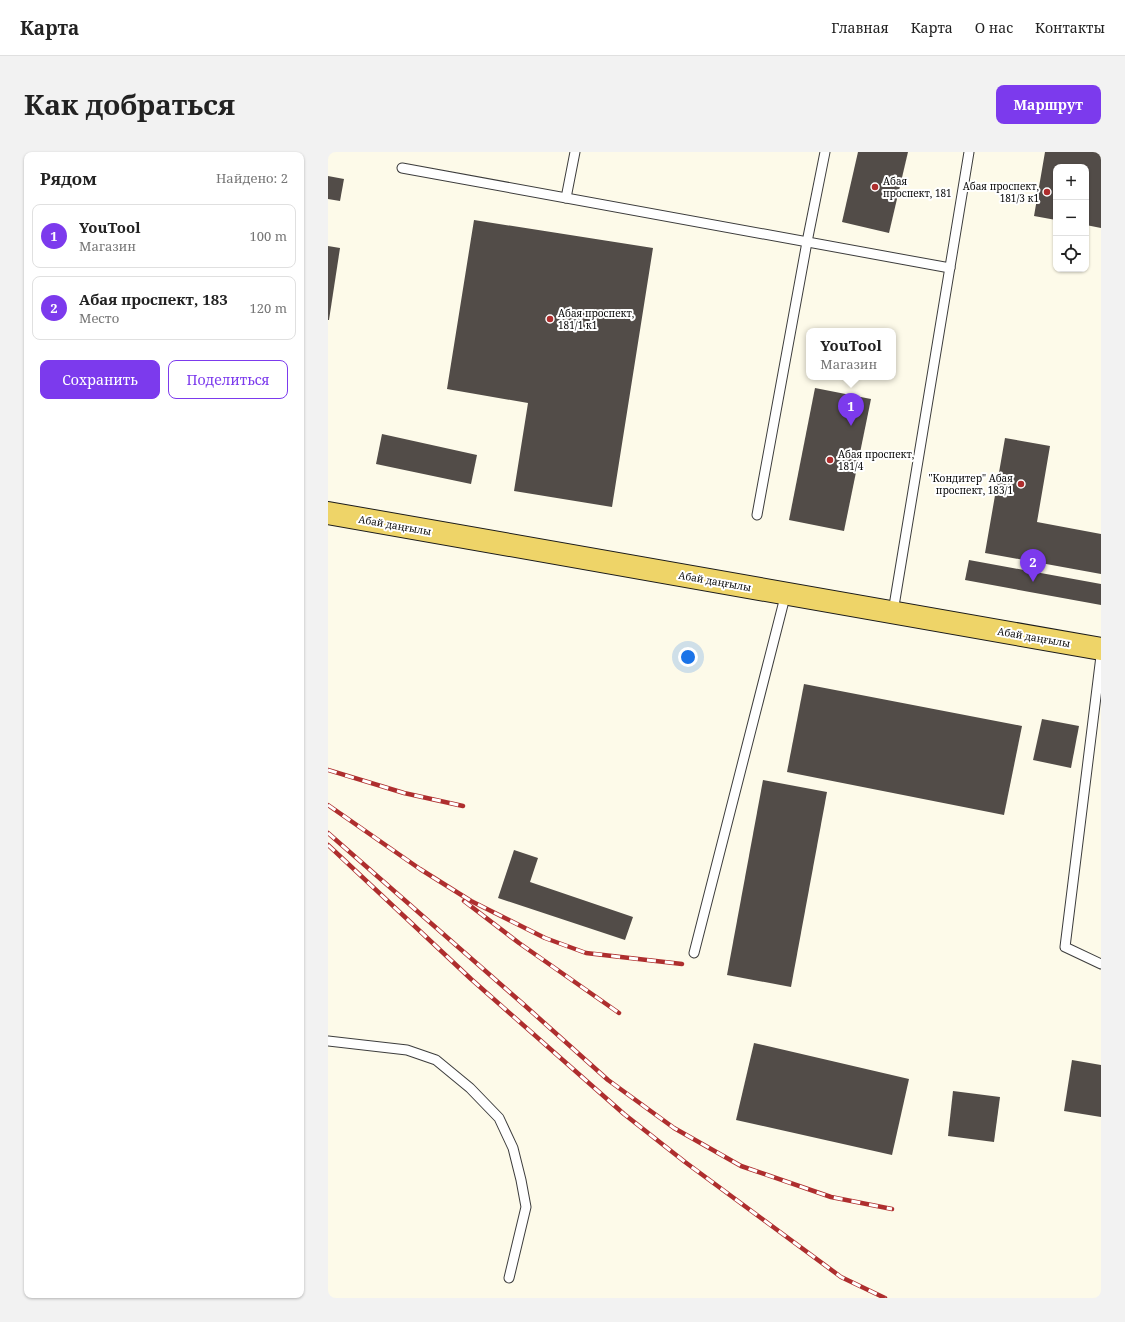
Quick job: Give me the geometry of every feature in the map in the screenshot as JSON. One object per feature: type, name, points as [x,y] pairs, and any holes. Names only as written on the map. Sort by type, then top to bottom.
[{"type":"main road","name":"Абай даңғылы","points":[[328,513],[1101,649]]},
{"type":"lane","points":[[566,198],[575,152]]},
{"type":"lane","points":[[756,515],[825,152]]},
{"type":"lane","points":[[893,612],[969,152]]},
{"type":"lane","points":[[402,168],[950,268]]},
{"type":"lane","points":[[694,953],[786,593]]},
{"type":"lane","points":[[1101,656],[1065,947],[1101,964]]},
{"type":"lane","points":[[328,1042],[407,1050],[436,1060],[470,1088],[499,1118],[513,1148],[522,1180],[526,1207],[508,1278]]},
{"type":"building","name":"Абая проспект, 181","points":[[858,152],[908,152],[889,233],[842,222]]},
{"type":"building","name":"Абая проспект, 181/3 к1","points":[[1045,152],[1101,152],[1101,228],[1089,226],[1089,164],[1053,164],[1053,219],[1034,216]]},
{"type":"building","points":[[328,176],[344,179],[340,201],[328,199]]},
{"type":"building","name":"Абая проспект, 181/1 к1","points":[[474,220],[653,248],[612,507],[514,491],[528,403],[447,389]]},
{"type":"building","points":[[328,246],[340,248],[329,320],[328,320]]},
{"type":"building","name":"Абая проспект, 181/4","points":[[815,388],[871,399],[844,531],[789,520]]},
{"type":"building","points":[[382,434],[477,455],[471,484],[376,464]]},
{"type":"building","name":"\"Кондитер\" Абая проспект, 183/1","points":[[1005,438],[1050,446],[1037,522],[1101,534],[1101,574],[985,553]]},
{"type":"building","points":[[969,560],[1101,584],[1101,605],[965,580]]},
{"type":"building","points":[[804,684],[1022,726],[1004,815],[787,772]]},
{"type":"building","points":[[1042,719],[1079,726],[1071,768],[1033,760]]},
{"type":"building","points":[[763,780],[827,792],[791,987],[727,975]]},
{"type":"building","points":[[514,850],[538,858],[530,882],[633,917],[625,940],[498,898]]},
{"type":"building","points":[[754,1043],[909,1079],[892,1155],[736,1120]]},
{"type":"building","points":[[1072,1060],[1101,1065],[1101,1117],[1064,1111]]},
{"type":"building","points":[[953,1091],[1000,1097],[994,1142],[948,1136]]},
{"type":"railway","points":[[328,770],[404,793],[463,806]]},
{"type":"railway","points":[[328,805],[420,869],[471,901],[545,938],[586,953],[682,964]]},
{"type":"railway","points":[[328,833],[608,1080],[674,1128],[741,1166],[831,1197],[892,1209]]},
{"type":"railway","points":[[328,845],[471,979],[624,1114],[685,1162],[841,1277],[885,1298]]},
{"type":"railway","points":[[464,901],[519,943],[619,1013]]},
{"type":"place","name":"Абая проспект, 181","points":[[875,187]]},
{"type":"place","name":"Абая проспект, 181/3 к1","points":[[1047,192]]},
{"type":"place","name":"Абая проспект, 181/1 к1","points":[[550,319]]},
{"type":"place","name":"YouTool","points":[[851,426]]},
{"type":"place","name":"Абая проспект, 181/4","points":[[830,460]]},
{"type":"place","name":"\"Кондитер\" Абая проспект, 183/1","points":[[1021,484]]},
{"type":"place","name":"Абая проспект, 183","points":[[1033,582]]}]
